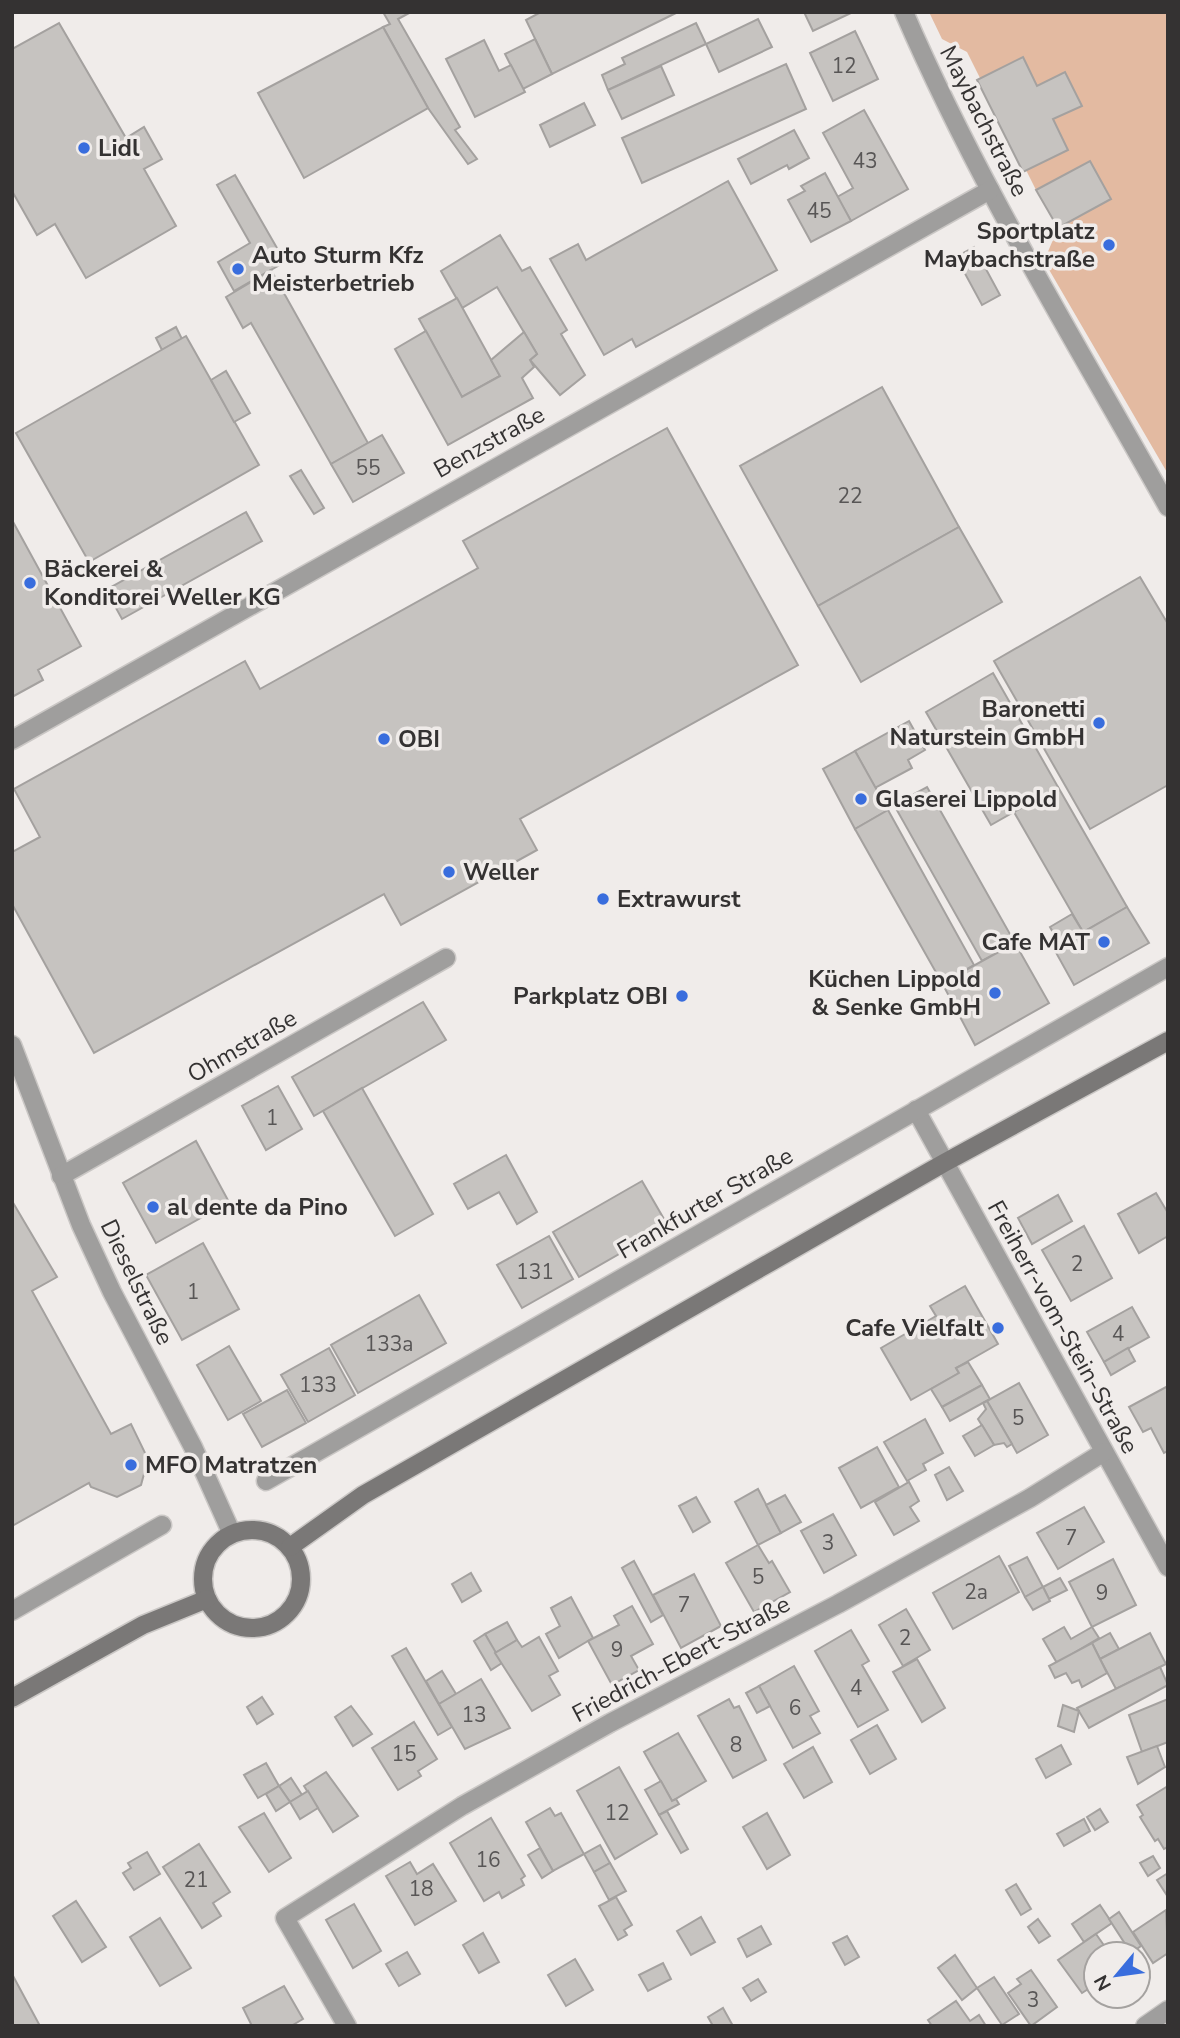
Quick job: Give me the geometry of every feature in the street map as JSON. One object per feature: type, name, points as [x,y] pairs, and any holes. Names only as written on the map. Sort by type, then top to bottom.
[{"type":"street","name":"Maybachstraße","points":[[904,12],[932,77],[990,190],[1168,507]]},
{"type":"street","name":"Benzstraße","points":[[12,740],[990,190]]},
{"type":"street","name":"Ohmstraße","points":[[61,1176],[446,958]]},
{"type":"street","name":"Frankfurter Straße","points":[[266,1481],[1168,967]]},
{"type":"street","points":[[290,1547],[363,1495],[944,1163],[1168,1041]]},
{"type":"street","name":"Dieselstraße","points":[[12,1045],[61,1176],[108,1284],[193,1447],[232,1534]]},
{"type":"street","name":"Freiherr-vom-Stein-Straße","points":[[916,1110],[1168,1567]]},
{"type":"street","name":"Friedrich-Ebert-Straße","points":[[346,2026],[285,1918],[473,1800],[610,1723],[838,1604],[1030,1498],[1104,1452]]},
{"type":"street","points":[[12,1611],[162,1525]]},
{"type":"street","points":[[253,1530],[266,1531],[290,1547],[298,1561],[302,1577],[299,1594],[291,1609],[279,1620],[264,1627],[247,1628],[224,1618],[207,1600],[203,1586],[207,1558],[215,1546],[232,1534],[253,1530]]},
{"type":"street","points":[[12,1698],[143,1625],[207,1600]]},
{"type":"street","points":[[1145,2026],[1168,2010]]},
{"type":"shaded area","name":"Sportplatz Maybachstraße","points":[[929,12],[1168,12],[1168,474],[1044,261],[1058,228],[1111,198],[1090,161],[1036,190],[967,52],[942,39]]},
{"type":"building","points":[[383,12],[411,12],[398,19],[460,127],[455,130],[477,159],[468,164],[428,108],[383,27],[390,24]]},
{"type":"building","points":[[541,12],[678,12],[552,74],[526,20]]},
{"type":"building","points":[[804,12],[853,12],[813,31]]},
{"type":"building","points":[[758,19],[772,47],[719,72],[706,44]]},
{"type":"building","name":"Lidl","points":[[59,23],[126,138],[144,127],[162,159],[144,169],[176,226],[86,278],[55,224],[37,235],[12,191],[12,49]]},
{"type":"building","points":[[696,23],[706,44],[608,90],[602,75],[625,64],[622,58]]},
{"type":"building","points":[[383,27],[428,108],[304,178],[258,93]]},
{"type":"building","points":[[855,31],[878,79],[833,101],[810,53]]},
{"type":"building","points":[[535,39],[552,74],[523,89],[505,54]]},
{"type":"building","points":[[484,40],[499,71],[511,65],[525,92],[475,117],[446,59]]},
{"type":"building","points":[[1023,57],[1037,86],[1065,72],[1082,106],[1053,119],[1068,150],[1023,172],[977,80]]},
{"type":"building","points":[[786,64],[806,109],[642,183],[622,138]]},
{"type":"building","points":[[661,66],[674,95],[622,119],[608,90]]},
{"type":"building","points":[[584,103],[595,125],[550,147],[540,125]]},
{"type":"building","points":[[864,110],[908,189],[851,221],[837,197],[853,188],[823,133]]},
{"type":"building","points":[[794,130],[809,158],[789,169],[787,165],[751,184],[738,159]]},
{"type":"building","points":[[1090,161],[1111,199],[1058,228],[1036,190]]},
{"type":"building","points":[[825,173],[851,221],[811,242],[788,200],[805,191],[801,186]]},
{"type":"building","points":[[235,175],[285,262],[234,291],[218,262],[250,243],[217,185]]},
{"type":"building","points":[[728,181],[777,270],[636,347],[632,339],[604,355],[550,259],[578,244],[586,260]]},
{"type":"building","points":[[500,235],[522,271],[530,267],[567,330],[561,334],[585,375],[560,395],[530,360],[537,354],[497,287],[462,308],[441,271]]},
{"type":"building","points":[[974,247],[1000,295],[982,305],[956,257]]},
{"type":"building","points":[[271,270],[368,443],[331,464],[251,323],[243,328],[226,297]]},
{"type":"building","points":[[457,298],[500,376],[462,397],[419,319]]},
{"type":"building","points":[[176,327],[182,339],[162,350],[156,338]]},
{"type":"building","points":[[426,331],[462,397],[500,376],[491,360],[524,332],[537,354],[530,360],[534,367],[522,378],[533,398],[448,445],[395,349]]},
{"type":"building","points":[[186,336],[259,465],[89,562],[16,433]]},
{"type":"building","points":[[226,371],[250,413],[234,422],[211,380]]},
{"type":"building","points":[[882,387],[959,527],[818,606],[740,466]]},
{"type":"building","name":"OBI","points":[[667,428],[798,665],[520,819],[537,850],[401,925],[384,894],[94,1053],[12,904],[12,852],[40,837],[14,789],[245,661],[260,689],[478,568],[463,541]]},
{"type":"building","points":[[382,435],[404,473],[353,502],[331,464]]},
{"type":"building","points":[[301,470],[324,508],[314,514],[290,476]]},
{"type":"building","points":[[246,512],[262,541],[122,619],[106,590]]},
{"type":"building","name":"Bäckerei & Konditorei Weller KG","points":[[12,520],[81,646],[38,670],[43,680],[12,697]]},
{"type":"building","points":[[959,527],[1002,602],[861,682],[818,606]]},
{"type":"building","name":"Baronetti Naturstein GmbH","points":[[1140,577],[1168,624],[1168,785],[1090,829],[994,661]]},
{"type":"building","points":[[993,673],[1058,787],[991,825],[926,712]]},
{"type":"building","points":[[909,721],[925,750],[908,760],[912,768],[875,788],[855,751]]},
{"type":"building","name":"Glaserei Lippold","points":[[855,751],[888,810],[855,829],[823,769]]},
{"type":"building","points":[[927,787],[1015,943],[982,961],[894,805]]},
{"type":"building","points":[[1058,787],[1127,907],[1083,932],[1014,812]]},
{"type":"building","points":[[888,810],[974,965],[942,983],[855,829]]},
{"type":"building","points":[[1127,907],[1149,943],[1074,985],[1054,949]]},
{"type":"building","points":[[1072,914],[1083,932],[1060,945],[1050,927]]},
{"type":"building","name":"Küchen Lippold & Senke GmbH","points":[[1015,943],[1049,1003],[975,1045],[942,983]]},
{"type":"building","points":[[423,1002],[446,1040],[314,1116],[292,1077]]},
{"type":"building","points":[[278,1086],[302,1129],[266,1150],[242,1106]]},
{"type":"building","points":[[362,1088],[433,1214],[395,1236],[323,1111]]},
{"type":"building","points":[[196,1141],[229,1202],[156,1243],[123,1183]]},
{"type":"building","points":[[506,1155],[537,1212],[517,1224],[499,1192],[468,1209],[454,1184]]},
{"type":"building","points":[[642,1181],[668,1226],[579,1277],[553,1232]]},
{"type":"building","points":[[1156,1193],[1168,1213],[1168,1236],[1139,1253],[1118,1214]]},
{"type":"building","points":[[1058,1195],[1072,1221],[1032,1244],[1018,1218]]},
{"type":"building","points":[[12,1201],[57,1277],[32,1291],[111,1434],[131,1424],[148,1459],[141,1485],[117,1497],[91,1487],[89,1483],[12,1526]]},
{"type":"building","points":[[1084,1226],[1112,1278],[1071,1301],[1042,1250]]},
{"type":"building","points":[[549,1236],[573,1279],[522,1308],[497,1265]]},
{"type":"building","points":[[203,1243],[239,1309],[182,1340],[146,1275]]},
{"type":"building","points":[[965,1286],[998,1344],[956,1368],[959,1373],[911,1400],[881,1348],[936,1316],[930,1306]]},
{"type":"building","points":[[419,1295],[446,1343],[358,1393],[331,1345]]},
{"type":"building","points":[[1132,1307],[1149,1337],[1104,1362],[1087,1332]]},
{"type":"building","points":[[229,1346],[261,1401],[228,1420],[197,1365]]},
{"type":"building","points":[[329,1348],[355,1395],[308,1422],[281,1375]]},
{"type":"building","points":[[1128,1348],[1135,1361],[1111,1375],[1104,1362]]},
{"type":"building","points":[[968,1362],[982,1385],[942,1407],[931,1389],[959,1373],[956,1368]]},
{"type":"building","points":[[1019,1383],[1048,1435],[1017,1453],[987,1401]]},
{"type":"building","points":[[982,1385],[990,1399],[950,1421],[942,1407]]},
{"type":"building","points":[[1168,1386],[1168,1451],[1164,1453],[1151,1428],[1143,1432],[1129,1407]]},
{"type":"building","points":[[287,1390],[306,1423],[262,1447],[243,1414]]},
{"type":"building","points":[[987,1401],[1012,1444],[1007,1447],[1004,1443],[994,1445],[978,1419],[986,1409],[983,1403]]},
{"type":"building","points":[[925,1419],[943,1453],[923,1464],[926,1470],[907,1481],[884,1442]]},
{"type":"building","points":[[982,1425],[994,1445],[975,1456],[963,1436]]},
{"type":"building","points":[[877,1447],[899,1487],[861,1508],[839,1468]]},
{"type":"building","points":[[949,1467],[963,1491],[947,1500],[935,1475]]},
{"type":"building","points":[[909,1482],[919,1501],[910,1507],[919,1521],[894,1535],[875,1502]]},
{"type":"building","points":[[758,1489],[781,1533],[758,1545],[735,1502]]},
{"type":"building","points":[[785,1495],[801,1522],[781,1533],[766,1505]]},
{"type":"building","points":[[696,1497],[710,1522],[693,1532],[679,1506]]},
{"type":"building","points":[[1084,1507],[1104,1542],[1058,1569],[1037,1533]]},
{"type":"building","points":[[833,1514],[856,1555],[824,1573],[801,1531]]},
{"type":"building","points":[[758,1545],[769,1563],[772,1561],[790,1592],[754,1612],[726,1563]]},
{"type":"building","points":[[999,1556],[1019,1592],[953,1629],[933,1593]]},
{"type":"building","points":[[1027,1557],[1043,1587],[1025,1597],[1009,1566]]},
{"type":"building","points":[[1113,1559],[1136,1605],[1092,1627],[1069,1582]]},
{"type":"building","points":[[634,1561],[663,1615],[651,1622],[622,1568]]},
{"type":"building","points":[[471,1573],[481,1591],[462,1602],[452,1584]]},
{"type":"building","points":[[694,1574],[721,1626],[681,1648],[653,1595]]},
{"type":"building","points":[[1060,1578],[1067,1590],[1049,1599],[1043,1587]]},
{"type":"building","points":[[1043,1587],[1050,1601],[1033,1610],[1025,1597]]},
{"type":"building","points":[[571,1597],[593,1638],[559,1658],[546,1634],[560,1626],[551,1608]]},
{"type":"building","points":[[632,1606],[653,1644],[631,1656],[639,1670],[612,1685],[588,1641],[619,1625],[614,1616]]},
{"type":"building","points":[[906,1609],[930,1650],[903,1666],[879,1625]]},
{"type":"building","points":[[507,1622],[517,1640],[495,1653],[485,1634]]},
{"type":"building","points":[[1064,1627],[1071,1639],[1092,1627],[1099,1638],[1057,1663],[1043,1639]]},
{"type":"building","points":[[851,1630],[869,1661],[862,1665],[888,1710],[858,1727],[815,1651]]},
{"type":"building","points":[[1110,1633],[1119,1649],[1100,1659],[1092,1643]]},
{"type":"building","points":[[1150,1633],[1166,1664],[1116,1689],[1100,1659]]},
{"type":"building","points":[[485,1634],[502,1663],[491,1670],[474,1641]]},
{"type":"building","points":[[539,1637],[558,1671],[549,1676],[560,1695],[532,1711],[495,1653],[517,1640],[522,1647]]},
{"type":"building","points":[[1092,1643],[1107,1673],[1082,1687],[1079,1680],[1072,1683],[1066,1673],[1055,1678],[1049,1666]]},
{"type":"building","points":[[406,1648],[452,1727],[438,1735],[392,1656]]},
{"type":"building","points":[[917,1659],[945,1708],[922,1722],[893,1672]]},
{"type":"building","points":[[794,1666],[819,1711],[810,1716],[820,1733],[793,1748],[759,1686]]},
{"type":"building","points":[[1160,1667],[1168,1685],[1089,1728],[1077,1708]]},
{"type":"building","points":[[442,1671],[456,1694],[439,1704],[426,1681]]},
{"type":"building","points":[[481,1679],[510,1728],[465,1749],[439,1704]]},
{"type":"building","points":[[759,1686],[770,1706],[757,1713],[746,1693]]},
{"type":"building","points":[[262,1697],[273,1714],[257,1724],[247,1707]]},
{"type":"building","points":[[729,1699],[734,1708],[739,1706],[766,1760],[733,1778],[698,1716]]},
{"type":"building","points":[[1168,1699],[1168,1742],[1142,1752],[1129,1715]]},
{"type":"building","points":[[1063,1705],[1079,1711],[1074,1732],[1058,1726]]},
{"type":"building","points":[[351,1706],[372,1734],[353,1746],[335,1717]]},
{"type":"building","points":[[414,1722],[437,1759],[418,1771],[421,1776],[398,1790],[372,1748]]},
{"type":"building","points":[[877,1725],[896,1759],[870,1774],[851,1740]]},
{"type":"building","points":[[678,1733],[706,1781],[672,1801],[644,1752]]},
{"type":"building","points":[[1061,1745],[1071,1764],[1046,1778],[1036,1759]]},
{"type":"building","points":[[1157,1746],[1165,1767],[1138,1784],[1127,1757]]},
{"type":"building","points":[[813,1747],[832,1782],[804,1798],[784,1764]]},
{"type":"building","points":[[266,1763],[279,1786],[258,1798],[244,1775]]},
{"type":"building","points":[[619,1767],[657,1834],[615,1859],[577,1791]]},
{"type":"building","points":[[326,1772],[358,1816],[333,1832],[304,1786]]},
{"type":"building","points":[[291,1778],[302,1795],[290,1802],[279,1786]]},
{"type":"building","points":[[661,1781],[672,1801],[676,1799],[679,1804],[659,1815],[645,1790]]},
{"type":"building","points":[[279,1786],[290,1802],[276,1811],[266,1794]]},
{"type":"building","points":[[1168,1786],[1168,1847],[1164,1849],[1158,1839],[1155,1841],[1140,1817],[1143,1815],[1137,1805]]},
{"type":"building","points":[[308,1791],[318,1808],[300,1819],[290,1802]]},
{"type":"building","points":[[550,1808],[555,1816],[561,1813],[584,1854],[553,1871],[526,1822]]},
{"type":"building","points":[[1100,1809],[1108,1822],[1095,1830],[1087,1817]]},
{"type":"building","points":[[667,1811],[688,1849],[681,1853],[659,1815]]},
{"type":"building","points":[[264,1813],[291,1858],[269,1872],[239,1827]]},
{"type":"building","points":[[767,1813],[790,1855],[767,1869],[743,1827]]},
{"type":"building","points":[[491,1818],[525,1876],[521,1879],[524,1885],[502,1898],[499,1892],[484,1901],[450,1843]]},
{"type":"building","points":[[1084,1819],[1090,1831],[1064,1846],[1057,1834]]},
{"type":"building","points":[[199,1844],[230,1892],[213,1903],[221,1916],[202,1928],[163,1867]]},
{"type":"building","points":[[600,1845],[610,1863],[594,1872],[584,1854]]},
{"type":"building","points":[[540,1848],[553,1871],[542,1878],[528,1855]]},
{"type":"building","points":[[147,1852],[160,1874],[134,1890],[123,1873],[131,1868],[128,1863]]},
{"type":"building","points":[[1153,1856],[1160,1868],[1148,1876],[1140,1863]]},
{"type":"building","points":[[410,1862],[417,1874],[433,1864],[456,1901],[415,1925],[386,1876]]},
{"type":"building","points":[[610,1863],[626,1891],[609,1900],[594,1872]]},
{"type":"building","points":[[1168,1873],[1168,1897],[1157,1880]]},
{"type":"building","points":[[1016,1884],[1031,1909],[1021,1915],[1006,1890]]},
{"type":"building","points":[[616,1897],[632,1925],[624,1930],[627,1935],[618,1940],[599,1906]]},
{"type":"building","points":[[76,1901],[106,1947],[82,1962],[53,1916]]},
{"type":"building","points":[[354,1904],[381,1951],[353,1968],[326,1920]]},
{"type":"building","points":[[1100,1905],[1112,1923],[1087,1940],[1083,1940],[1072,1924]]},
{"type":"building","points":[[1166,1910],[1168,1953],[1153,1963],[1152,1940],[1138,1940],[1133,1932]]},
{"type":"building","points":[[1119,1912],[1137,1940],[1123,1940],[1109,1919]]},
{"type":"building","points":[[701,1917],[715,1942],[691,1955],[677,1931]]},
{"type":"building","points":[[160,1918],[191,1968],[160,1986],[130,1937]]},
{"type":"building","points":[[1038,1919],[1050,1936],[1039,1943],[1028,1927]]},
{"type":"building","points":[[761,1926],[771,1944],[747,1957],[738,1939]]},
{"type":"building","points":[[483,1933],[499,1962],[479,1973],[463,1945]]},
{"type":"building","points":[[1096,1934],[1100,1940],[1087,1940]]},
{"type":"building","points":[[847,1936],[859,1957],[845,1965],[833,1943]]},
{"type":"building","points":[[1082,1944],[1082,1993],[1058,1960]]},
{"type":"building","points":[[407,1952],[420,1974],[399,1986],[386,1964]]},
{"type":"building","points":[[955,1955],[977,1988],[962,2000],[938,1968]]},
{"type":"building","points":[[575,1959],[593,1990],[566,2006],[548,1975]]},
{"type":"building","points":[[663,1963],[671,1979],[648,1991],[639,1975]]},
{"type":"building","points":[[1031,1970],[1057,2007],[1031,2026],[1008,1993],[1021,1984],[1017,1979]]},
{"type":"building","points":[[12,1974],[40,2026],[12,2026]]},
{"type":"building","points":[[994,1977],[1019,2014],[1002,2025],[977,1988]]},
{"type":"building","points":[[758,1979],[766,1992],[751,2001],[743,1988]]},
{"type":"building","points":[[284,1986],[303,2019],[291,2026],[252,2026],[243,2008]]},
{"type":"building","points":[[956,2001],[970,2021],[979,2015],[986,2026],[932,2026],[928,2020]]},
{"type":"building","points":[[723,2008],[733,2026],[713,2026],[708,2017]]},
{"type":"place","name":"Lidl","points":[[84,148]]},
{"type":"place","name":"Sportplatz Maybachstraße","points":[[1109,245]]},
{"type":"place","name":"Auto Sturm Kfz Meisterbetrieb","points":[[238,269]]},
{"type":"place","name":"Bäckerei & Konditorei Weller KG","points":[[30,583]]},
{"type":"place","name":"Baronetti Naturstein GmbH","points":[[1099,723]]},
{"type":"place","name":"OBI","points":[[384,739]]},
{"type":"place","name":"Glaserei Lippold","points":[[861,799]]},
{"type":"place","name":"Weller","points":[[449,872]]},
{"type":"place","name":"Extrawurst","points":[[603,899]]},
{"type":"place","name":"Cafe MAT","points":[[1104,942]]},
{"type":"place","name":"Küchen Lippold & Senke GmbH","points":[[995,993]]},
{"type":"place","name":"Parkplatz OBI","points":[[682,996]]},
{"type":"place","name":"al dente da Pino","points":[[153,1207]]},
{"type":"place","name":"Cafe Vielfalt","points":[[998,1328]]},
{"type":"place","name":"MFO Matratzen","points":[[131,1465]]}]
